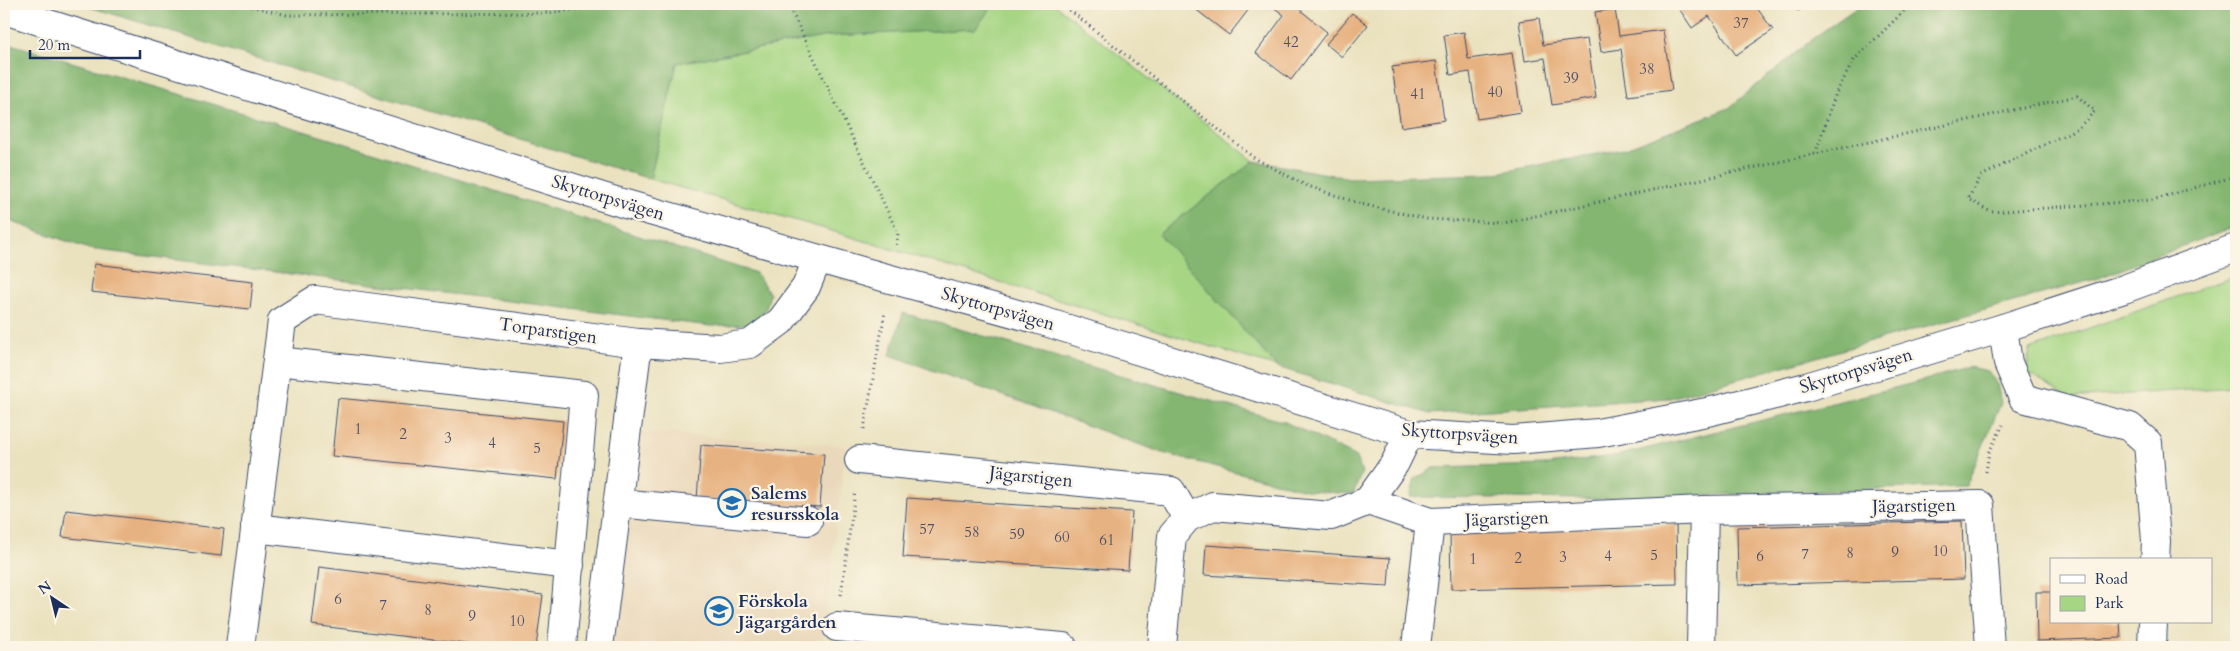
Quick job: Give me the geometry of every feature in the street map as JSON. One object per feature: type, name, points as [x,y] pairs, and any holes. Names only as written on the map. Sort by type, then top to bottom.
[{"type":"street","name":"Skyttorpsvägen","points":[[4,10],[622,203],[817,260],[1039,320],[1409,434],[1514,440],[1598,433],[1712,412],[1806,387],[2003,328],[2124,289],[2236,248]]},
{"type":"street","name":"Torparstigen","points":[[240,647],[282,321],[315,300],[638,343],[720,348],[750,344],[781,322],[806,287],[817,260]]},
{"type":"street","points":[[2003,328],[2008,363],[2023,398],[2130,426],[2148,443],[2156,541],[2155,558]]},
{"type":"street","points":[[599,647],[638,343]]},
{"type":"street","points":[[276,360],[584,395],[562,647]]},
{"type":"street","points":[[1162,647],[1172,536],[1187,518],[1213,506],[1331,516],[1368,501],[1396,463],[1409,434]]},
{"type":"street","name":"Jägarstigen","points":[[859,460],[1170,490],[1187,518]]},
{"type":"street","name":"Jägarstigen","points":[[1368,501],[1430,522],[1704,510],[1980,505],[1990,647]]},
{"type":"street","points":[[618,503],[808,520]]},
{"type":"street","points":[[1701,647],[1704,510]]},
{"type":"street","points":[[1416,647],[1430,522]]},
{"type":"street","points":[[255,528],[570,565]]},
{"type":"street","points":[[2152,647],[2153,624]]},
{"type":"street","points":[[837,627],[1063,647]]},
{"type":"path","points":[[242,4],[287,15],[548,13],[617,4]]},
{"type":"path","points":[[788,4],[898,234],[895,253]]},
{"type":"path","points":[[1062,4],[1254,158],[1305,185],[1362,204],[1427,219],[1504,223],[2077,96],[2095,111],[2078,128],[1981,176],[1968,199],[1991,212],[2152,200],[2236,176]]},
{"type":"path","points":[[1815,154],[1836,93],[1854,60],[1911,4]]},
{"type":"path","points":[[837,627],[859,460],[886,302]]},
{"type":"path","points":[[1980,505],[1989,452],[2005,420],[2023,398]]},
{"type":"shaded area","name":"Salems resursskola","points":[[636,432],[846,446],[821,647],[607,647]]},
{"type":"green space","points":[[80,4],[994,4],[975,29],[829,36],[677,63],[650,179]]},
{"type":"green space","points":[[994,4],[1054,4],[1254,161],[1159,234],[1277,367],[822,228],[650,179],[677,63],[829,36],[975,29]]},
{"type":"green space","points":[[1862,4],[2236,4],[2236,226],[2099,278],[1670,398],[1430,414],[1277,367],[1159,234],[1254,161],[1350,178],[1491,174],[1623,149],[1729,108],[1816,36]]},
{"type":"green space","points":[[4,42],[337,141],[756,273],[770,294],[766,310],[750,324],[710,326],[89,249],[4,219]]},
{"type":"green space","points":[[2236,276],[2236,387],[2068,398],[2026,372],[2030,349]]},
{"type":"green space","points":[[903,313],[1285,422],[1355,456],[1362,472],[1353,494],[1309,491],[1163,453],[890,355]]},
{"type":"green space","points":[[1970,367],[1988,371],[1997,384],[2001,403],[1966,486],[1595,499],[1410,497],[1415,479],[1434,468],[1547,465],[1620,455],[1918,382]]},
{"type":"building","points":[[1198,4],[1253,4],[1229,35],[1194,8]]},
{"type":"building","points":[[1269,4],[1293,4],[1327,32],[1291,80],[1256,53],[1284,15]]},
{"type":"building","points":[[1676,4],[1701,4],[1702,6],[1705,4],[1754,4],[1773,30],[1736,55],[1709,16],[1692,28]]},
{"type":"building","points":[[1793,4],[1809,4],[1798,11]]},
{"type":"building","points":[[1615,9],[1619,36],[1663,30],[1672,90],[1628,96],[1621,49],[1601,52],[1595,12]]},
{"type":"building","points":[[1352,13],[1368,25],[1342,57],[1326,44]]},
{"type":"building","points":[[1539,18],[1543,45],[1587,39],[1596,98],[1552,105],[1545,58],[1525,61],[1519,21]]},
{"type":"building","points":[[1464,32],[1468,59],[1512,53],[1521,112],[1477,119],[1470,72],[1450,75],[1444,35]]},
{"type":"building","points":[[1436,61],[1444,120],[1401,127],[1392,67]]},
{"type":"building","points":[[94,264],[253,282],[250,309],[91,292]]},
{"type":"building","points":[[338,398],[563,421],[557,479],[332,456]]},
{"type":"building","points":[[701,445],[824,454],[820,507],[697,499]]},
{"type":"building","points":[[907,498],[1132,512],[1128,570],[903,557]]},
{"type":"building","points":[[66,510],[224,529],[221,556],[62,537]]},
{"type":"building","points":[[1962,521],[1964,579],[1738,585],[1737,527]]},
{"type":"building","points":[[1676,525],[1677,584],[1451,589],[1450,531]]},
{"type":"building","points":[[1206,545],[1390,558],[1388,586],[1204,575]]},
{"type":"building","points":[[319,567],[543,595],[536,647],[490,647],[312,625]]},
{"type":"building","points":[[2036,592],[2050,592],[2050,624],[2120,624],[2121,638],[2037,641]]},
{"type":"place","name":"Salems resursskola","points":[[732,503]]},
{"type":"place","name":"Förskola Jägargården","points":[[719,611]]}]
